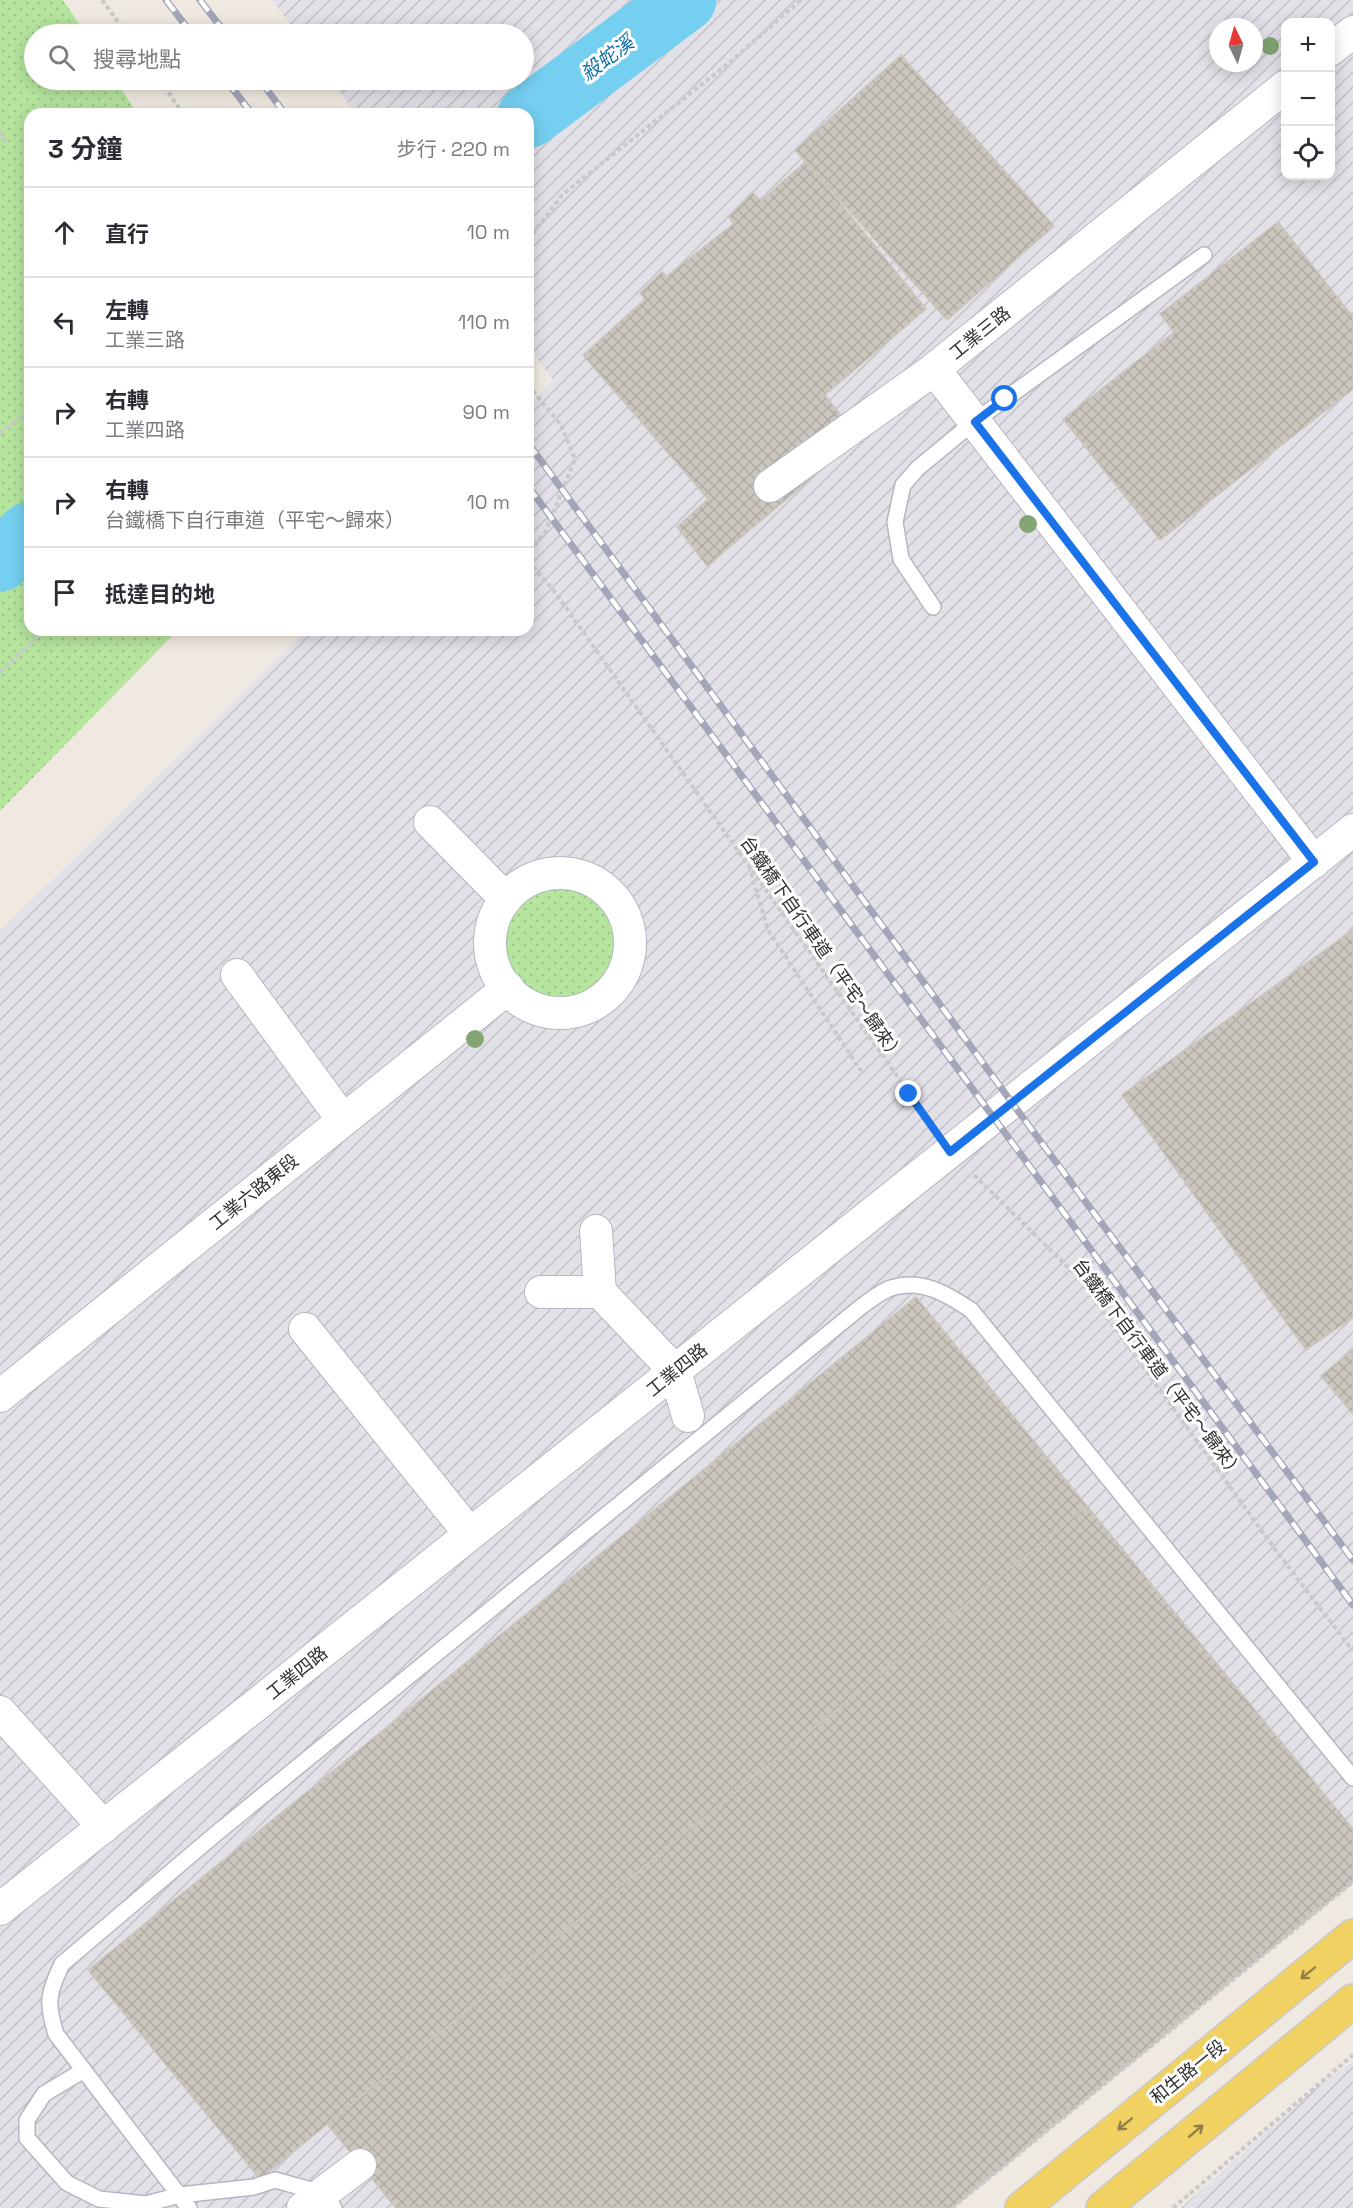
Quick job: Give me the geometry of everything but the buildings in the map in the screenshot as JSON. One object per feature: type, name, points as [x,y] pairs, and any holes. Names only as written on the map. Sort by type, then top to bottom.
[{"type":"main road","name":"和生路一段","points":[[1022,2208],[1353,1936]]},
{"type":"main road","points":[[1102,2208],[1353,2001]]},
{"type":"street","points":[[1335,46],[1353,32]]},
{"type":"street","name":"工業三路","points":[[1281,90],[936,368],[975,422],[1314,862]]},
{"type":"street","points":[[770,486],[936,368]]},
{"type":"street","points":[[430,822],[506,899]]},
{"type":"street","name":"工業四路","points":[[0,1909],[1353,830]]},
{"type":"street","points":[[568,873],[591,880],[610,893],[624,913],[630,935],[629,959],[620,981],[604,999],[582,1009],[560,1013],[538,1009],[518,999],[507,988],[493,963],[490,941],[494,919],[506,899],[522,884],[544,875],[568,873]]},
{"type":"street","points":[[237,975],[344,1120]]},
{"type":"street","name":"工業六路東段","points":[[0,1396],[507,988]]},
{"type":"street","points":[[596,1231],[600,1292],[675,1371],[688,1416]]},
{"type":"street","points":[[541,1292],[600,1292]]},
{"type":"street","points":[[305,1329],[470,1534]]},
{"type":"street","points":[[0,1712],[104,1827]]},
{"type":"street","points":[[320,2203],[360,2165]]},
{"type":"lane","points":[[933,607],[901,559],[895,522],[897,503],[903,485],[918,468],[975,422],[1204,255]]},
{"type":"lane","points":[[189,2208],[56,2034],[48,2009],[51,1987],[62,1964],[218,1832],[862,1305],[891,1288],[920,1285],[943,1291],[971,1310],[1353,1778]]},
{"type":"lane","points":[[84,2070],[44,2094],[27,2120],[27,2138],[67,2183],[99,2199],[146,2204],[180,2195],[254,2187],[275,2180],[320,2203]]},
{"type":"path","points":[[102,0],[120,24]]},
{"type":"path","points":[[534,232],[563,194],[730,62],[801,0]]},
{"type":"path","points":[[167,90],[179,108]]},
{"type":"path","points":[[0,132],[5,139],[0,143]]},
{"type":"path","points":[[534,392],[561,425],[575,459],[545,533],[534,546]]},
{"type":"path","points":[[0,433],[24,415]]},
{"type":"path","name":"台鐵橋下自行車道（平宅～歸來）","points":[[534,568],[555,592],[950,1152],[1079,1278],[1277,1552],[1353,1651]]},
{"type":"path","points":[[0,672],[39,636]]},
{"type":"path","points":[[750,869],[768,930],[861,1071]]},
{"type":"path","points":[[952,2208],[1353,1882]]},
{"type":"path","points":[[1173,2208],[1353,2055]]},
{"type":"shaded area","points":[[272,0],[1353,0],[1353,1878],[911,2208],[0,2208],[0,931],[301,636],[534,636],[534,400],[553,380],[534,354],[534,108],[352,108],[338,90],[534,90],[534,24],[290,24]]},
{"type":"shaded area","points":[[1353,2061],[1353,2208],[1181,2208],[1313,2090]]},
{"type":"green space","points":[[0,0],[63,0],[79,24],[24,24],[24,90],[122,90],[134,108],[24,108],[24,636],[172,636],[0,811]]},
{"type":"green space","points":[[561,873],[588,879],[600,885],[610,894],[619,904],[625,916],[631,943],[625,970],[619,982],[610,992],[600,1001],[588,1007],[561,1013],[534,1007],[522,1001],[512,992],[503,982],[497,970],[491,943],[497,916],[503,904],[512,894],[522,885],[534,879]]},
{"type":"waterway","name":"殺蛇溪","points":[[534,113],[685,0]]},
{"type":"waterway","name":"殺蛇溪","points":[[0,560],[24,538]]},
{"type":"railway","points":[[166,0],[184,24]]},
{"type":"railway","points":[[200,0],[218,24]]},
{"type":"railway","points":[[234,90],[247,108]]},
{"type":"railway","points":[[267,90],[281,108]]},
{"type":"railway","points":[[534,451],[1035,1134],[1353,1560]]},
{"type":"railway","points":[[534,494],[1353,1605]]},
{"type":"route","points":[[909,1094],[950,1152],[1314,862],[975,422],[1005,399]]}]
